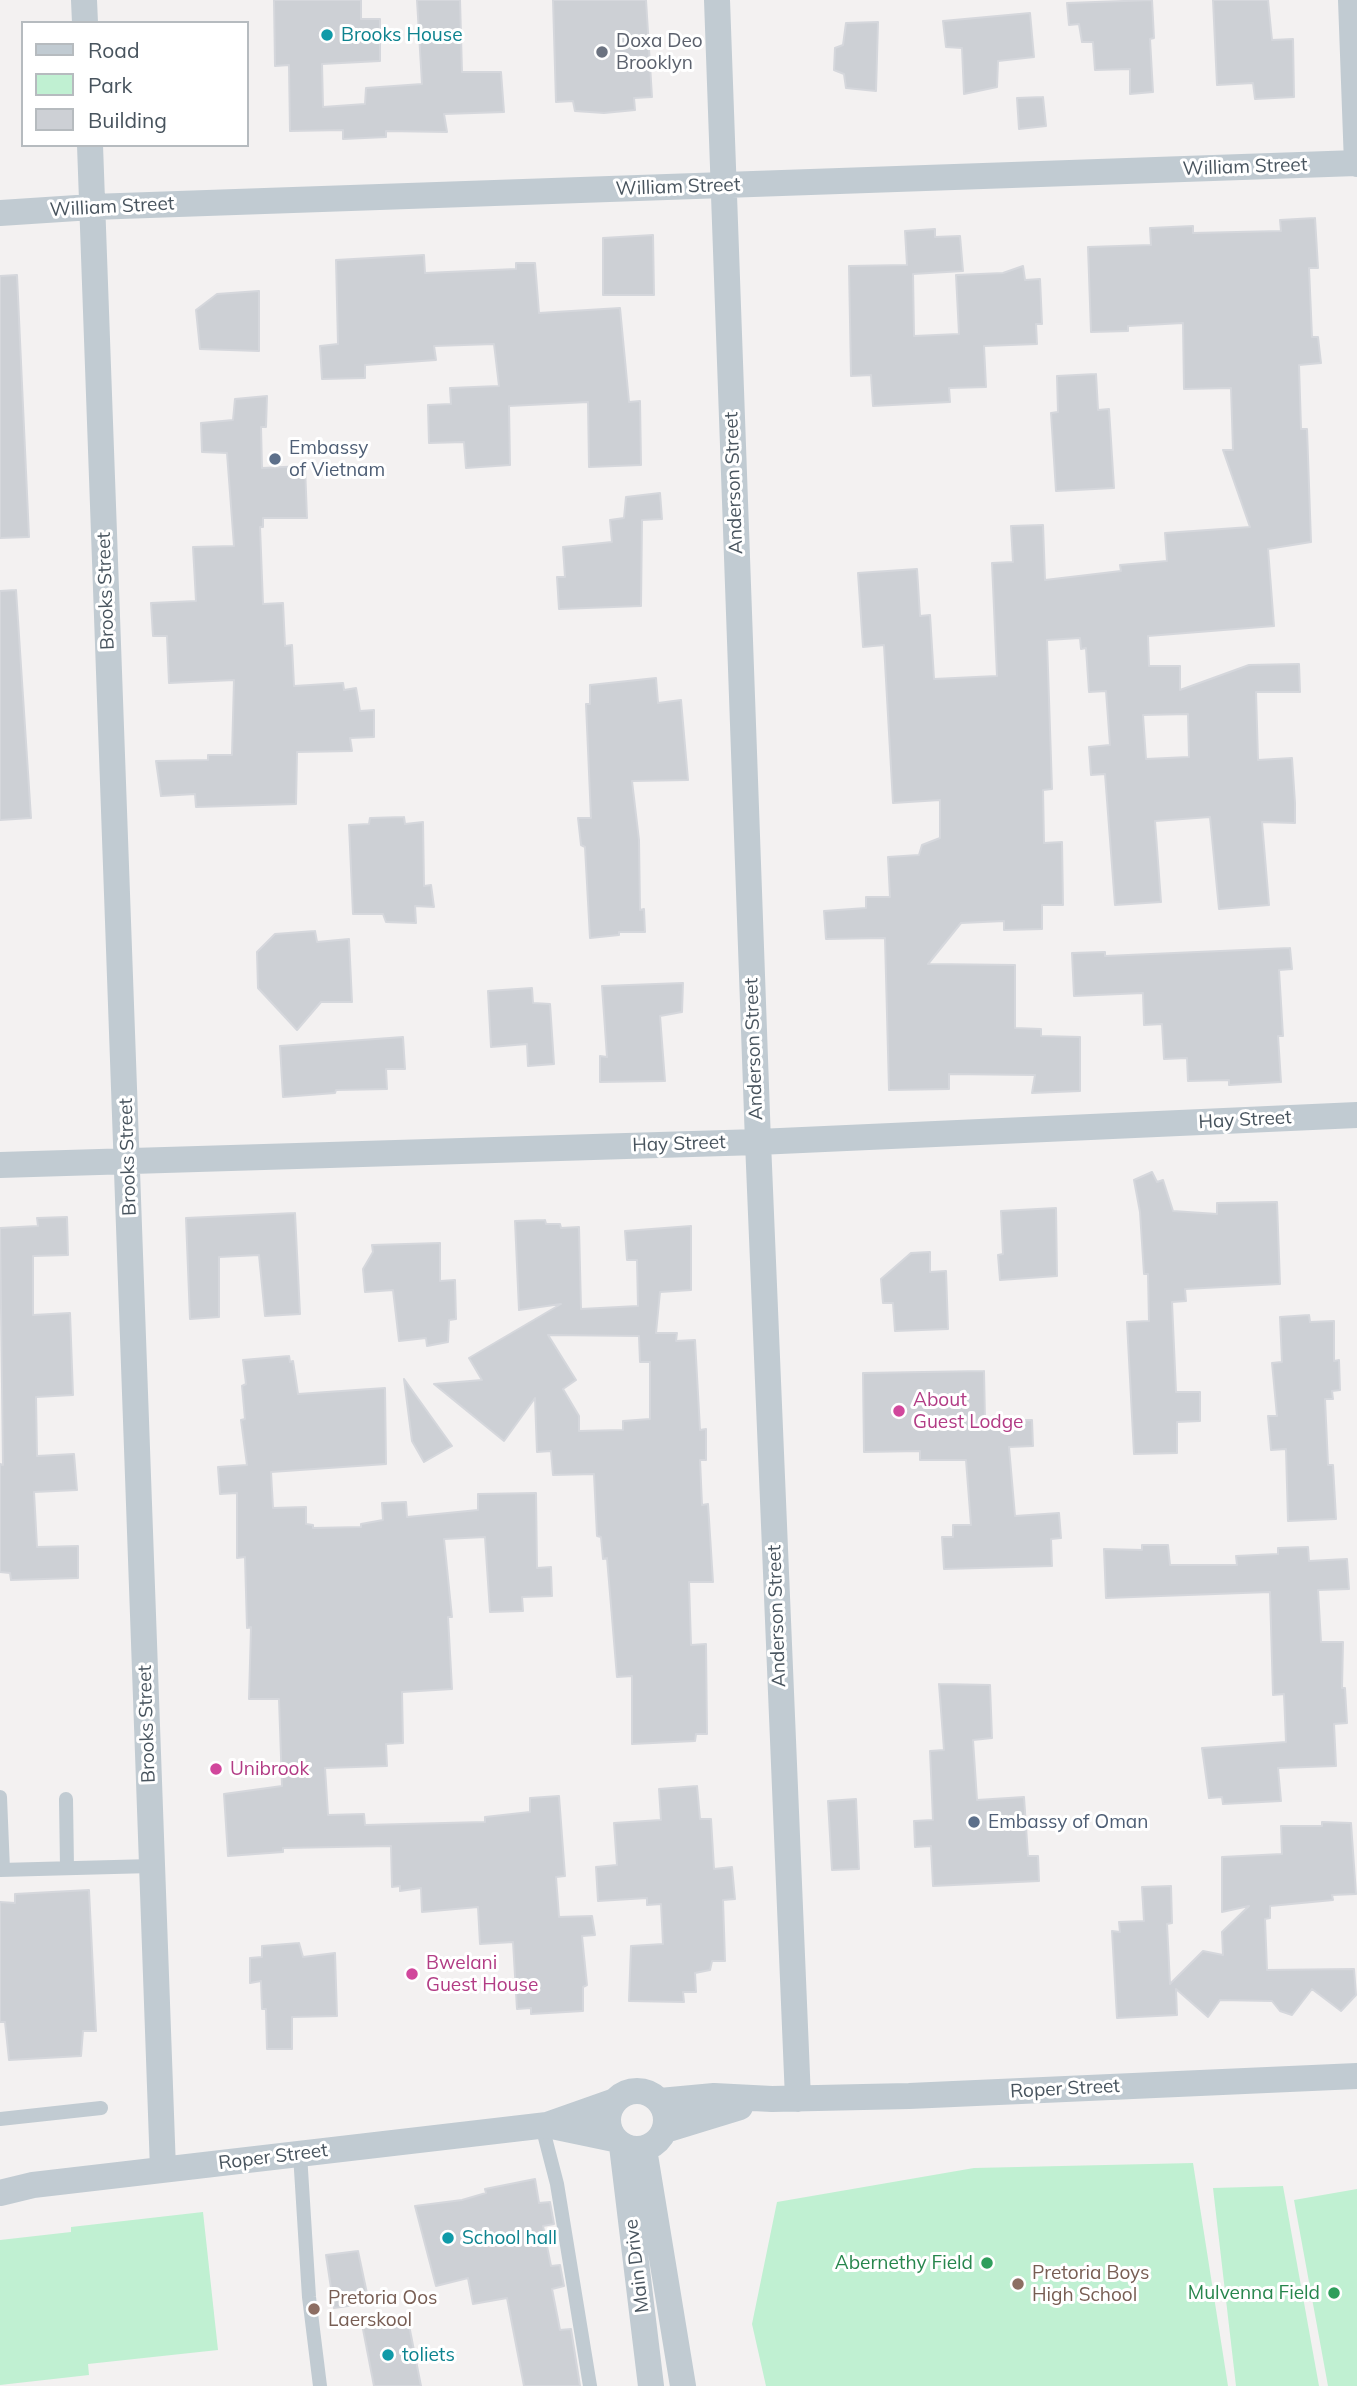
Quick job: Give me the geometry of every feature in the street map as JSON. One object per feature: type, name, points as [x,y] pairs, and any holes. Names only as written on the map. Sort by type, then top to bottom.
[{"type":"street","points":[[84,0],[85,21]]},
{"type":"street","name":"Anderson Street","points":[[717,0],[758,1142],[799,2099]]},
{"type":"street","points":[[1351,0],[1357,164]]},
{"type":"street","name":"Brooks Street","points":[[90,147],[163,2169]]},
{"type":"street","name":"William Street","points":[[0,213],[92,207],[1357,164]]},
{"type":"street","name":"Hay Street","points":[[0,1164],[758,1142],[1357,1115]]},
{"type":"street","name":"Roper Street","points":[[660,2101],[714,2096],[799,2099],[1357,2076]]},
{"type":"street","points":[[632,2091],[642,2091],[660,2101],[665,2110],[665,2130],[657,2142],[627,2145],[608,2120],[615,2101],[632,2091]]},
{"type":"street","name":"Roper Street","points":[[665,2130],[717,2112],[772,2099]]},
{"type":"street","name":"Roper Street","points":[[0,2193],[33,2185],[163,2169],[545,2126],[615,2101]]},
{"type":"street","name":"Roper Street","points":[[545,2126],[627,2145]]},
{"type":"street","name":"Main Drive","points":[[627,2145],[681,2374]]},
{"type":"street","name":"Main Drive","points":[[627,2145],[650,2375]]},
{"type":"street","points":[[650,2375],[681,2374]]},
{"type":"lane","points":[[0,1797],[2,1870],[152,1866]]},
{"type":"lane","points":[[66,1799],[67,1868]]},
{"type":"lane","points":[[0,2119],[101,2108]]},
{"type":"lane","points":[[545,2126],[590,2386]]},
{"type":"lane","points":[[300,2154],[310,2310],[320,2386]]},
{"type":"green space","name":"Abernethy Field","points":[[1193,2163],[1228,2386],[766,2386],[752,2324],[777,2202],[974,2168]]},
{"type":"green space","points":[[1283,2186],[1319,2386],[1236,2386],[1213,2188]]},
{"type":"green space","name":"Mulvenna Field","points":[[1357,2189],[1357,2386],[1328,2386],[1294,2200]]},
{"type":"green space","points":[[203,2212],[218,2350],[88,2364],[89,2375],[0,2385],[0,2240],[71,2232],[71,2227]]},
{"type":"building","points":[[274,0],[361,0],[361,19],[380,19],[380,61],[322,64],[323,107],[365,104],[366,88],[422,84],[417,0],[460,0],[462,72],[501,72],[504,112],[444,114],[447,132],[386,131],[386,137],[343,139],[343,130],[290,131],[289,65],[275,66]]},
{"type":"building","name":"Doxa Deo Brooklyn","points":[[553,0],[646,0],[652,97],[634,98],[635,110],[604,113],[575,111],[573,101],[556,102]]},
{"type":"building","points":[[1152,0],[1154,38],[1150,39],[1153,92],[1130,94],[1130,69],[1095,70],[1093,42],[1082,42],[1079,24],[1069,25],[1067,3]]},
{"type":"building","points":[[1213,0],[1268,0],[1272,40],[1293,39],[1294,97],[1255,99],[1253,83],[1217,85]]},
{"type":"building","points":[[1030,13],[1034,57],[998,61],[997,87],[964,94],[962,48],[946,47],[943,21]]},
{"type":"building","points":[[878,22],[876,91],[846,88],[844,74],[834,70],[835,48],[843,45],[846,23]]},
{"type":"building","points":[[1043,97],[1046,126],[1019,129],[1017,98]]},
{"type":"building","points":[[1315,218],[1318,268],[1309,268],[1312,337],[1318,337],[1321,363],[1299,365],[1301,429],[1307,429],[1311,542],[1268,549],[1274,626],[1148,636],[1149,666],[1180,666],[1180,690],[1249,665],[1299,664],[1300,692],[1256,692],[1258,760],[1292,758],[1295,803],[1295,823],[1262,822],[1269,905],[1219,909],[1210,817],[1155,821],[1161,902],[1115,905],[1105,774],[1091,775],[1089,747],[1110,745],[1106,691],[1089,692],[1086,648],[1081,649],[1080,638],[1047,640],[1052,789],[1043,790],[1044,843],[1062,842],[1063,905],[1042,905],[1042,929],[1004,930],[1004,921],[961,923],[928,964],[1015,965],[1015,1028],[1041,1029],[1041,1036],[1080,1037],[1080,1091],[1032,1093],[1035,1075],[949,1074],[949,1089],[889,1090],[885,938],[826,939],[824,911],[866,908],[866,897],[890,897],[888,857],[919,855],[922,845],[940,838],[940,800],[893,803],[884,645],[863,647],[858,573],[917,569],[920,616],[930,615],[934,679],[997,676],[992,563],[1013,562],[1011,526],[1043,525],[1045,580],[1121,571],[1120,565],[1167,561],[1165,533],[1250,527],[1223,450],[1233,450],[1231,388],[1184,389],[1183,323],[1128,326],[1128,331],[1091,332],[1088,247],[1151,245],[1150,228],[1193,226],[1193,233],[1281,231],[1280,220]],"holes":[[[1188,714],[1189,757],[1146,759],[1143,715]]]},
{"type":"building","points":[[935,229],[935,237],[960,236],[963,271],[913,274],[914,336],[959,334],[956,275],[1003,273],[1023,266],[1025,280],[1040,279],[1042,324],[1036,324],[1037,344],[984,346],[986,387],[949,388],[950,402],[873,406],[871,375],[851,376],[849,266],[907,265],[905,231]]},
{"type":"building","points":[[653,235],[654,295],[603,295],[603,238]]},
{"type":"building","points":[[424,255],[425,273],[516,269],[516,263],[535,263],[539,313],[620,308],[629,402],[640,401],[641,465],[589,467],[588,402],[509,406],[510,465],[466,468],[464,442],[429,443],[428,405],[451,404],[450,388],[499,386],[494,344],[434,346],[436,360],[365,365],[365,378],[322,379],[320,346],[338,344],[336,260]]},
{"type":"building","points":[[17,275],[29,537],[0,538],[0,276]]},
{"type":"building","points":[[259,291],[259,351],[200,349],[196,310],[217,294]]},
{"type":"building","points":[[1096,374],[1098,410],[1109,409],[1114,488],[1056,491],[1051,413],[1058,412],[1057,376]]},
{"type":"building","points":[[267,396],[266,427],[261,427],[262,468],[305,466],[307,518],[263,518],[263,527],[260,527],[263,604],[283,603],[285,646],[292,645],[294,686],[343,683],[344,690],[356,688],[360,711],[374,710],[374,737],[350,738],[352,751],[297,752],[296,804],[196,807],[195,794],[161,796],[156,761],[208,760],[208,755],[232,755],[234,680],[169,683],[167,636],[153,636],[151,603],[196,601],[193,547],[234,546],[227,453],[202,452],[201,423],[233,420],[235,399]]},
{"type":"building","points":[[660,493],[662,519],[642,520],[641,606],[559,609],[557,577],[565,577],[563,547],[612,542],[610,520],[624,518],[626,497]]},
{"type":"building","points":[[16,590],[31,818],[0,820],[0,591]]},
{"type":"building","points":[[656,678],[658,703],[681,700],[688,780],[632,781],[639,840],[640,910],[644,909],[645,932],[619,932],[619,935],[590,938],[585,847],[581,845],[578,818],[591,818],[586,704],[590,704],[590,685]]},
{"type":"building","points":[[404,817],[405,824],[423,822],[424,886],[431,885],[434,907],[415,906],[416,923],[386,922],[383,914],[353,914],[349,825],[369,824],[370,818]]},
{"type":"building","points":[[315,931],[317,942],[349,939],[352,1002],[321,1002],[297,1030],[258,988],[257,952],[275,934]]},
{"type":"building","points":[[1290,948],[1292,969],[1279,970],[1283,1036],[1278,1036],[1281,1082],[1229,1085],[1229,1080],[1188,1081],[1187,1058],[1164,1059],[1162,1024],[1144,1025],[1143,993],[1074,996],[1072,953],[1105,952],[1105,956]]},
{"type":"building","points":[[683,983],[682,1012],[660,1016],[665,1081],[600,1082],[600,1056],[607,1057],[602,986]]},
{"type":"building","points":[[532,988],[533,1003],[550,1004],[554,1064],[528,1066],[527,1044],[491,1047],[488,991]]},
{"type":"building","points":[[403,1037],[405,1069],[386,1069],[387,1089],[336,1090],[335,1093],[283,1097],[280,1046]]},
{"type":"building","points":[[1152,1172],[1157,1182],[1163,1180],[1173,1211],[1217,1214],[1217,1203],[1277,1202],[1280,1284],[1185,1289],[1186,1301],[1172,1302],[1176,1392],[1200,1392],[1200,1421],[1177,1422],[1177,1453],[1134,1454],[1127,1322],[1149,1321],[1148,1274],[1144,1274],[1140,1212],[1134,1180]]},
{"type":"building","points":[[1056,1208],[1057,1276],[1000,1280],[998,1255],[1003,1254],[1001,1211]]},
{"type":"building","points":[[295,1213],[300,1314],[265,1316],[259,1255],[219,1257],[219,1317],[190,1319],[186,1218]]},
{"type":"building","points":[[67,1217],[68,1255],[33,1256],[33,1315],[70,1313],[73,1395],[36,1397],[37,1456],[74,1454],[77,1490],[34,1492],[37,1547],[78,1546],[78,1578],[11,1580],[10,1573],[0,1572],[0,1464],[3,1465],[0,1228],[38,1226],[37,1218]]},
{"type":"building","points":[[545,1220],[546,1224],[560,1224],[561,1228],[579,1227],[581,1309],[638,1306],[637,1260],[627,1260],[625,1231],[691,1226],[691,1290],[660,1292],[656,1333],[677,1333],[676,1341],[695,1340],[700,1430],[706,1429],[706,1460],[700,1460],[702,1505],[708,1504],[713,1582],[689,1582],[691,1645],[706,1644],[707,1734],[696,1734],[695,1741],[632,1744],[632,1676],[617,1677],[607,1558],[603,1559],[601,1537],[597,1536],[594,1474],[553,1475],[551,1451],[537,1452],[535,1398],[504,1441],[434,1384],[482,1380],[469,1358],[561,1304],[519,1310],[515,1221]],"holes":[[[548,1335],[639,1336],[640,1362],[650,1362],[650,1419],[623,1421],[623,1430],[579,1431],[579,1416],[563,1389],[576,1380]]]},
{"type":"building","points":[[440,1243],[440,1281],[455,1280],[456,1319],[449,1320],[448,1342],[427,1346],[426,1338],[399,1341],[393,1290],[365,1292],[363,1269],[373,1252],[372,1245]]},
{"type":"building","points":[[930,1252],[930,1272],[946,1271],[948,1329],[895,1331],[893,1303],[883,1303],[881,1279],[911,1253]]},
{"type":"building","points":[[1309,1315],[1310,1322],[1334,1321],[1334,1361],[1339,1360],[1340,1390],[1332,1391],[1333,1399],[1325,1399],[1328,1465],[1333,1465],[1336,1519],[1288,1521],[1286,1449],[1271,1450],[1268,1416],[1277,1416],[1272,1363],[1282,1362],[1280,1317]]},
{"type":"building","points":[[289,1356],[290,1362],[293,1361],[298,1394],[385,1388],[386,1464],[271,1472],[273,1508],[306,1507],[306,1524],[313,1525],[313,1528],[361,1527],[361,1524],[383,1520],[382,1503],[406,1502],[407,1517],[478,1510],[478,1494],[536,1493],[537,1568],[551,1567],[552,1596],[522,1597],[523,1611],[490,1612],[485,1537],[444,1539],[452,1617],[448,1617],[452,1689],[402,1692],[403,1743],[386,1744],[387,1766],[325,1768],[328,1815],[364,1814],[365,1825],[485,1822],[485,1817],[530,1812],[530,1798],[559,1796],[565,1876],[556,1877],[559,1917],[592,1916],[595,1935],[582,1936],[587,1985],[583,1987],[583,2011],[531,2014],[531,2008],[517,2009],[513,1942],[480,1944],[478,1907],[422,1912],[421,1888],[400,1891],[400,1886],[392,1887],[391,1846],[283,1848],[283,1852],[228,1856],[224,1794],[282,1786],[279,1699],[249,1699],[251,1627],[247,1628],[245,1557],[237,1558],[237,1493],[220,1494],[218,1467],[247,1465],[241,1420],[245,1419],[242,1386],[246,1384],[243,1360]]},
{"type":"building","points":[[984,1371],[985,1421],[1032,1420],[1033,1446],[1009,1447],[1015,1516],[1059,1513],[1061,1538],[1051,1539],[1052,1566],[944,1569],[942,1537],[953,1537],[953,1525],[971,1525],[966,1460],[920,1460],[920,1451],[864,1452],[863,1373]]},
{"type":"building","points":[[404,1379],[452,1446],[424,1462],[412,1441]]},
{"type":"building","points":[[1142,1545],[1168,1545],[1170,1565],[1237,1565],[1236,1556],[1278,1554],[1278,1548],[1308,1547],[1309,1561],[1347,1559],[1349,1589],[1318,1590],[1321,1642],[1343,1642],[1342,1688],[1345,1688],[1347,1723],[1334,1724],[1336,1766],[1278,1768],[1281,1801],[1223,1804],[1222,1797],[1209,1798],[1202,1748],[1286,1742],[1284,1694],[1273,1695],[1270,1592],[1106,1598],[1104,1549],[1142,1550]]},
{"type":"building","points":[[939,1684],[990,1685],[992,1738],[973,1740],[977,1800],[1024,1797],[1028,1856],[1038,1856],[1039,1881],[933,1886],[931,1846],[915,1847],[914,1821],[933,1820],[930,1751],[944,1750]]},
{"type":"building","points":[[697,1786],[700,1819],[711,1819],[714,1869],[732,1867],[735,1899],[723,1900],[725,1961],[712,1961],[710,1970],[695,1973],[696,1992],[683,1992],[684,2002],[629,2001],[631,1946],[663,1944],[661,1904],[647,1905],[647,1898],[598,1901],[596,1867],[617,1865],[614,1823],[661,1820],[659,1789]]},
{"type":"building","points":[[856,1799],[859,1869],[832,1870],[828,1801]]},
{"type":"building","points":[[1322,1822],[1351,1823],[1356,1894],[1332,1895],[1333,1900],[1270,1906],[1270,1918],[1265,1919],[1267,1970],[1354,1969],[1356,1995],[1341,2011],[1312,1989],[1292,2015],[1280,2011],[1272,2001],[1220,2000],[1208,2017],[1176,1989],[1177,2015],[1117,2018],[1112,1931],[1120,1932],[1119,1922],[1144,1921],[1142,1887],[1171,1886],[1172,1923],[1167,1924],[1170,1984],[1203,1951],[1223,1955],[1222,1932],[1249,1906],[1222,1912],[1222,1857],[1282,1854],[1281,1826],[1322,1826]]},
{"type":"building","points":[[89,1890],[96,2031],[83,2031],[81,2056],[9,2060],[5,2022],[0,2022],[0,1902],[15,1903],[15,1894]]},
{"type":"building","points":[[299,1943],[303,1957],[335,1953],[337,2016],[292,2017],[292,2049],[267,2049],[266,2009],[262,2009],[261,1981],[250,1983],[250,1958],[262,1957],[262,1946]]},
{"type":"building","points":[[535,2179],[539,2203],[550,2202],[554,2224],[543,2226],[551,2266],[560,2265],[564,2286],[552,2289],[560,2330],[571,2329],[580,2386],[524,2386],[507,2298],[473,2304],[468,2278],[436,2286],[415,2206],[462,2200],[486,2193],[485,2189]]},
{"type":"building","points":[[358,2251],[369,2303],[334,2308],[326,2255]]},
{"type":"building","name":"toliets","points":[[407,2315],[421,2386],[374,2386],[362,2324]]},
{"type":"place","name":"Brooks House","points":[[327,35]]},
{"type":"place","name":"Doxa Deo Brooklyn","points":[[602,52]]},
{"type":"place","name":"Embassy of Vietnam","points":[[275,459]]},
{"type":"place","name":"About Guest Lodge","points":[[899,1411]]},
{"type":"place","name":"Unibrook","points":[[216,1769]]},
{"type":"place","name":"Embassy of Oman","points":[[974,1822]]},
{"type":"place","name":"Bwelani Guest House","points":[[412,1974]]},
{"type":"place","name":"School hall","points":[[448,2238]]},
{"type":"place","name":"Abernethy Field","points":[[987,2263]]},
{"type":"place","name":"Pretoria Boys High School","points":[[1018,2284]]},
{"type":"place","name":"Mulvenna Field","points":[[1334,2293]]},
{"type":"place","name":"Pretoria Oos Laerskool","points":[[314,2309]]},
{"type":"place","name":"toliets","points":[[388,2355]]}]
